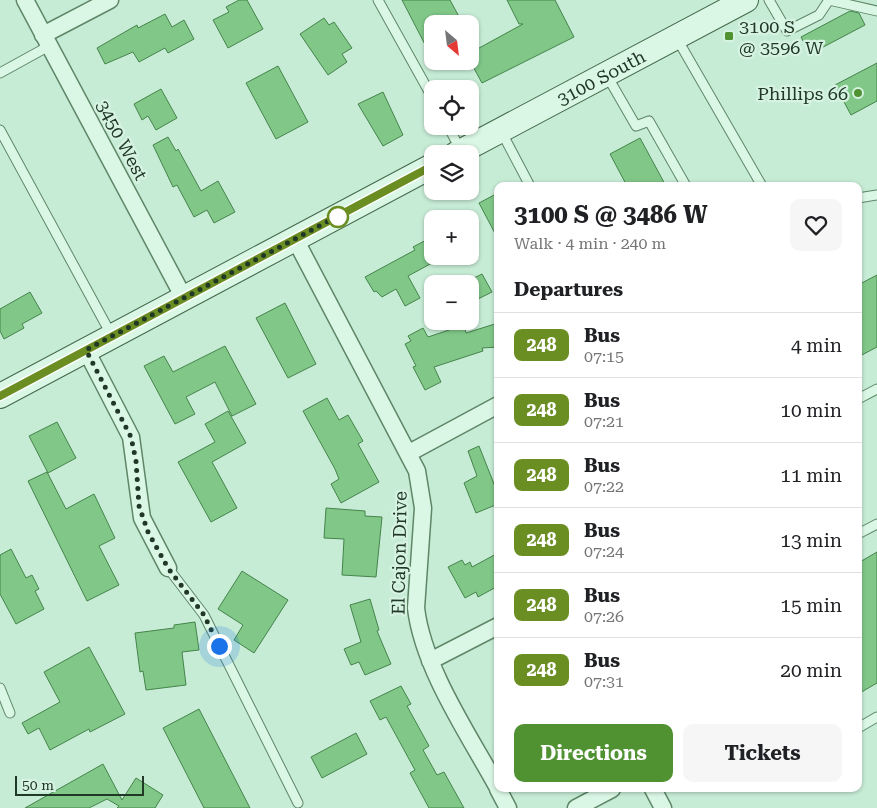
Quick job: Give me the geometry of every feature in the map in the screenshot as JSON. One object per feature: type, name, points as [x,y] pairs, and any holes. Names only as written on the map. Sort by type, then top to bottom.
[{"type":"main road","name":"3100 South","points":[[471,145],[746,0]]},
{"type":"main road","points":[[0,396],[424,170]]},
{"type":"street","name":"3450 West","points":[[25,0],[184,298]]},
{"type":"street","points":[[46,41],[110,0]]},
{"type":"street","name":"El Cajon Drive","points":[[295,239],[410,453],[418,472],[424,508],[416,608],[422,641],[430,661],[494,781]]},
{"type":"street","points":[[86,350],[131,437],[142,518],[168,568]]},
{"type":"street","points":[[410,453],[494,407]]},
{"type":"street","points":[[430,661],[494,628]]},
{"type":"street","name":"El Cajon Drive","points":[[500,792],[508,808]]},
{"type":"street","points":[[576,808],[606,792]]},
{"type":"street","points":[[655,792],[663,808]]},
{"type":"lane","points":[[378,0],[424,83]]},
{"type":"lane","points":[[768,0],[787,31],[819,15],[829,0],[877,11]]},
{"type":"lane","points":[[676,37],[760,182]]},
{"type":"lane","points":[[0,73],[46,41]]},
{"type":"lane","points":[[606,74],[636,126],[649,121],[684,182]]},
{"type":"lane","points":[[0,130],[112,336]]},
{"type":"lane","points":[[500,130],[528,182]]},
{"type":"lane","points":[[862,197],[877,195]]},
{"type":"lane","points":[[862,398],[877,389]]},
{"type":"lane","points":[[862,532],[877,524]]},
{"type":"lane","points":[[168,568],[204,615],[298,803]]},
{"type":"lane","points":[[0,688],[10,713]]},
{"type":"lane","points":[[862,726],[877,717]]},
{"type":"building","points":[[239,0],[247,0],[263,29],[228,48],[213,20],[229,12],[226,7]]},
{"type":"building","points":[[402,0],[450,0],[458,15],[424,15],[424,43]]},
{"type":"building","points":[[507,0],[555,0],[574,37],[482,83],[475,70],[479,70],[479,48],[523,24],[519,24]]},
{"type":"building","name":"Phillips 66","points":[[850,11],[859,13],[865,25],[810,54],[801,37]]},
{"type":"building","points":[[165,14],[172,27],[184,20],[194,39],[168,53],[165,48],[139,62],[133,52],[105,64],[97,48],[137,25],[138,28]]},
{"type":"building","points":[[324,18],[329,25],[334,22],[352,48],[342,54],[347,62],[328,75],[300,34]]},
{"type":"building","name":"Phillips 66","points":[[877,63],[877,101],[851,115],[835,85]]},
{"type":"building","points":[[278,66],[308,122],[276,139],[246,83]]},
{"type":"building","points":[[161,89],[177,118],[156,130],[148,116],[142,120],[134,104]]},
{"type":"building","points":[[383,92],[403,135],[383,146],[358,104]]},
{"type":"building","points":[[168,137],[176,151],[178,149],[201,191],[218,181],[235,212],[214,223],[207,210],[194,217],[177,185],[173,187],[153,145]]},
{"type":"building","points":[[640,138],[664,182],[625,182],[610,154]]},
{"type":"building","points":[[494,195],[494,231],[479,203]]},
{"type":"building","points":[[424,241],[424,265],[428,265],[408,276],[420,298],[405,306],[396,289],[382,297],[376,291],[374,292],[365,277],[415,250],[413,247]]},
{"type":"building","points":[[482,274],[492,292],[479,298],[479,276]]},
{"type":"building","points":[[877,275],[877,347],[862,355],[862,283]]},
{"type":"building","points":[[30,292],[42,313],[22,324],[24,328],[4,339],[0,331],[0,309]]},
{"type":"building","points":[[285,303],[316,364],[288,378],[256,318]]},
{"type":"building","points":[[494,324],[494,347],[482,348],[483,351],[434,367],[441,382],[425,390],[413,367],[416,366],[405,344],[411,341],[408,336],[423,328],[428,337],[449,330],[465,330],[466,333]]},
{"type":"building","points":[[225,346],[256,404],[232,416],[215,382],[186,397],[195,414],[175,424],[144,366],[164,356],[173,372]]},
{"type":"building","points":[[327,398],[339,420],[348,415],[363,441],[358,444],[379,482],[341,503],[331,484],[339,479],[335,469],[303,411]]},
{"type":"building","points":[[228,411],[246,443],[212,462],[237,508],[211,522],[178,462],[215,442],[205,424]]},
{"type":"building","points":[[57,422],[76,458],[48,473],[29,436]]},
{"type":"building","points":[[479,446],[494,484],[494,506],[476,513],[464,483],[477,476],[468,451]]},
{"type":"building","points":[[47,472],[66,509],[94,494],[115,538],[99,546],[119,585],[87,601],[28,481]]},
{"type":"building","points":[[326,508],[365,511],[365,516],[382,517],[376,577],[342,575],[344,539],[324,538]]},
{"type":"building","points":[[11,549],[26,578],[32,575],[39,589],[35,591],[44,609],[16,624],[0,594],[0,555]]},
{"type":"building","points":[[877,552],[877,683],[862,692],[862,561]]},
{"type":"building","points":[[494,555],[494,588],[478,597],[476,592],[465,598],[448,567],[462,560],[465,565],[470,562],[472,567]]},
{"type":"building","points":[[242,571],[288,600],[254,653],[234,640],[243,625],[218,609]]},
{"type":"building","points":[[370,599],[379,630],[377,631],[391,664],[365,675],[359,662],[351,665],[344,649],[361,642],[350,605]]},
{"type":"building","points":[[195,622],[199,650],[182,652],[186,685],[146,690],[143,671],[140,672],[135,633],[174,628],[174,625]]},
{"type":"building","points":[[89,647],[125,714],[90,732],[89,729],[50,750],[39,728],[28,734],[22,723],[60,702],[44,672]]},
{"type":"building","points":[[401,686],[411,704],[407,706],[429,746],[423,750],[437,775],[444,772],[464,808],[429,808],[410,773],[415,770],[386,717],[380,720],[370,701]]},
{"type":"building","points":[[199,709],[250,808],[204,808],[163,728]]},
{"type":"building","points":[[356,733],[367,754],[322,778],[311,757]]},
{"type":"building","points":[[103,764],[122,800],[136,778],[163,795],[155,808],[117,808],[119,806],[107,799],[89,808],[25,808]]},
{"type":"bus line","name":"248","points":[[0,396],[424,170]]},
{"type":"place","name":"3100 S @ 3596 W","points":[[729,36]]},
{"type":"place","name":"Phillips 66","points":[[858,93]]},
{"type":"route","points":[[219,646],[204,615],[168,568],[148,532],[139,506],[135,450],[131,437],[86,350],[340,215],[338,217]]}]
